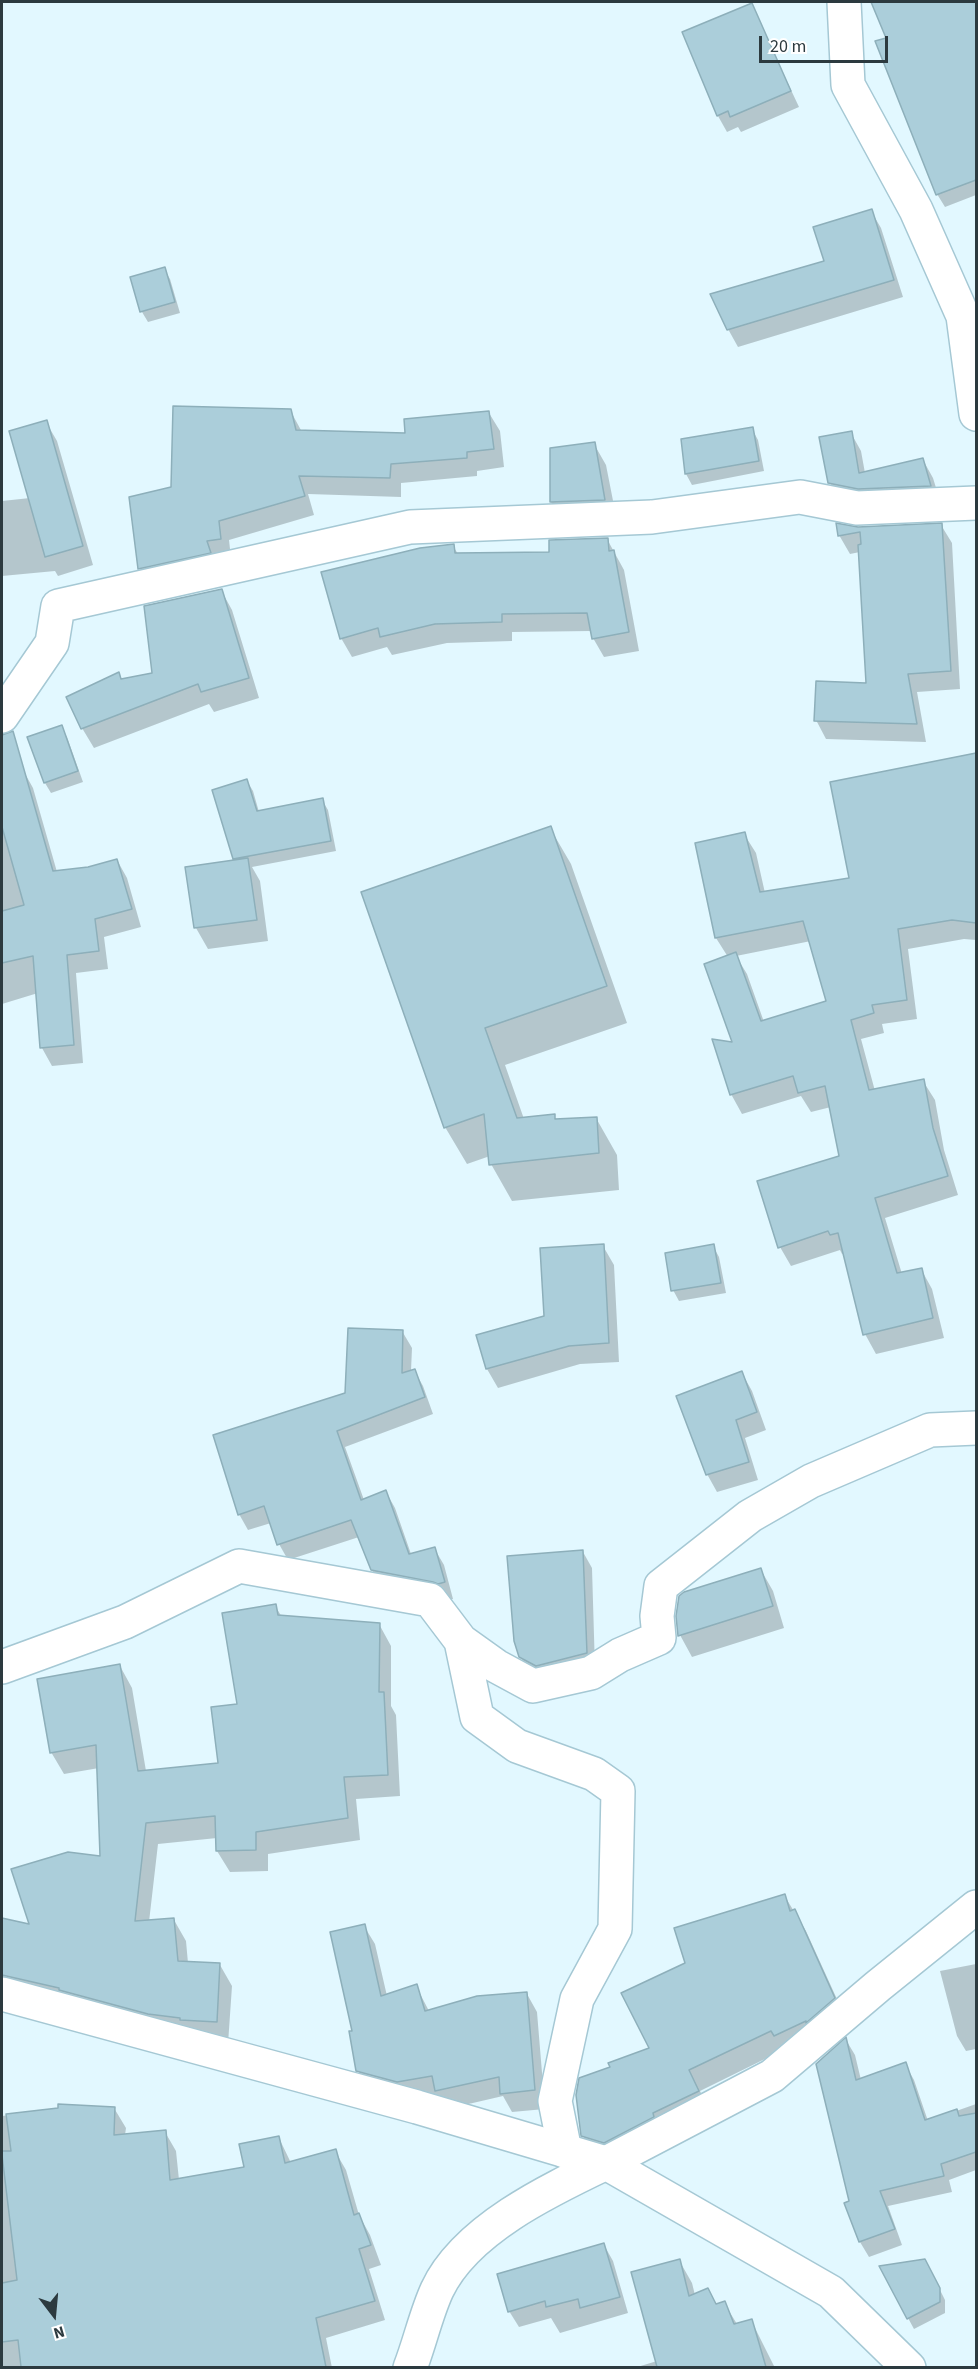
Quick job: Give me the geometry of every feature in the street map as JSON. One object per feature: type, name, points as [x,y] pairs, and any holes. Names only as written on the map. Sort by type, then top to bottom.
[{"type":"street","points":[[844,2],[848,85],[916,210],[963,316],[976,414]]},
{"type":"street","points":[[2,716],[52,643],[58,606],[410,527],[652,517],[800,497],[857,508],[976,503]]},
{"type":"street","points":[[2,1668],[125,1622],[238,1566],[430,1600],[460,1641],[496,1666],[532,1686],[591,1673],[621,1655],[659,1638],[657,1616],[661,1586],[750,1516],[812,1481],[930,1430],[976,1428]]},
{"type":"street","points":[[460,1641],[477,1717],[517,1746],[594,1774],[618,1791],[615,1929],[577,1999],[555,2101],[565,2151]]},
{"type":"street","points":[[410,2367],[437,2289],[461,2253],[504,2220],[549,2190],[606,2163],[772,2076],[976,1907]]},
{"type":"street","points":[[2,1994],[417,2107],[606,2163],[831,2292],[909,2367]]},
{"type":"building","points":[[871,2],[976,2],[976,180],[936,195],[875,41],[886,38]]},
{"type":"building","points":[[752,3],[791,91],[730,117],[728,111],[717,116],[682,32]]},
{"type":"building","points":[[872,209],[894,280],[727,330],[710,294],[824,261],[813,227]]},
{"type":"building","points":[[165,267],[175,302],[140,312],[130,277]]},
{"type":"building","points":[[173,406],[291,409],[296,430],[405,433],[404,419],[489,411],[494,449],[467,452],[467,458],[391,464],[390,478],[299,476],[305,496],[219,521],[221,539],[207,541],[211,553],[138,569],[129,497],[171,487]]},
{"type":"building","points":[[47,420],[83,546],[45,557],[9,431]]},
{"type":"building","points":[[753,427],[759,461],[685,474],[681,439]]},
{"type":"building","points":[[852,431],[859,473],[923,458],[931,486],[858,489],[828,483],[819,437]]},
{"type":"building","points":[[595,442],[605,500],[550,502],[550,448]]},
{"type":"building","points":[[836,523],[858,527],[942,523],[951,671],[908,674],[917,724],[814,721],[816,681],[866,683],[858,545],[861,544],[860,532],[838,536]]},
{"type":"building","points":[[608,538],[609,551],[614,550],[629,632],[592,639],[587,613],[502,614],[502,622],[435,624],[380,637],[378,628],[340,639],[321,572],[420,548],[454,544],[455,553],[549,552],[549,540]]},
{"type":"building","points":[[222,589],[249,678],[201,692],[198,684],[81,729],[66,697],[119,672],[121,679],[152,673],[144,606]]},
{"type":"building","points":[[62,725],[78,771],[44,783],[27,737]]},
{"type":"building","points":[[13,731],[53,871],[88,867],[117,859],[132,909],[95,919],[99,951],[67,955],[74,1045],[40,1048],[33,956],[2,963],[2,911],[24,905],[2,827],[2,735]]},
{"type":"building","points":[[976,753],[976,923],[952,920],[898,929],[907,1000],[872,1005],[874,1013],[851,1020],[869,1090],[924,1079],[933,1128],[948,1176],[875,1198],[897,1273],[922,1268],[933,1318],[863,1335],[838,1233],[830,1235],[828,1231],[778,1248],[757,1181],[839,1156],[825,1086],[798,1093],[793,1076],[730,1095],[712,1039],[732,1042],[704,964],[736,952],[761,1021],[826,1001],[803,921],[715,938],[695,843],[745,832],[760,892],[849,878],[830,782]]},
{"type":"building","points":[[247,779],[257,811],[323,798],[331,841],[233,859],[212,790]]},
{"type":"building","points":[[551,826],[607,986],[485,1028],[517,1118],[555,1114],[555,1119],[597,1117],[599,1153],[489,1165],[484,1114],[444,1128],[361,892]]},
{"type":"building","points":[[248,858],[257,920],[194,928],[185,867]]},
{"type":"building","points":[[604,1244],[609,1343],[569,1346],[486,1369],[476,1335],[544,1316],[540,1248]]},
{"type":"building","points":[[714,1244],[721,1283],[671,1291],[665,1253]]},
{"type":"building","points":[[348,1328],[403,1330],[402,1373],[415,1369],[425,1397],[337,1431],[361,1500],[386,1490],[409,1554],[435,1547],[445,1582],[438,1584],[371,1570],[351,1520],[277,1545],[264,1506],[238,1515],[213,1435],[345,1393]]},
{"type":"building","points":[[742,1371],[757,1412],[736,1420],[749,1462],[706,1475],[676,1396]]},
{"type":"building","points":[[583,1550],[587,1653],[536,1666],[519,1657],[514,1641],[507,1556]]},
{"type":"building","points":[[761,1568],[773,1606],[678,1636],[676,1616],[679,1596],[684,1592]]},
{"type":"building","points":[[276,1604],[278,1615],[380,1623],[379,1692],[384,1692],[388,1775],[344,1777],[348,1818],[256,1832],[256,1850],[216,1851],[215,1816],[146,1823],[135,1921],[174,1918],[178,1961],[220,1963],[217,2022],[180,2020],[180,2018],[148,2014],[59,1990],[59,1988],[2,1975],[2,1918],[29,1924],[11,1869],[68,1852],[100,1856],[96,1745],[50,1753],[37,1679],[120,1664],[138,1771],[218,1763],[211,1707],[237,1704],[222,1613]]},
{"type":"building","points":[[785,1894],[790,1911],[795,1909],[835,1998],[806,2023],[806,2021],[774,2036],[771,2031],[689,2070],[699,2091],[653,2113],[654,2117],[604,2143],[581,2136],[576,2095],[579,2078],[610,2067],[608,2063],[649,2048],[621,1993],[685,1963],[674,1928]]},
{"type":"building","points":[[365,1924],[381,1996],[417,1984],[425,2011],[477,1996],[527,1992],[535,2090],[500,2094],[499,2077],[435,2091],[432,2076],[397,2082],[356,2071],[349,2031],[352,2031],[330,1932]]},
{"type":"building","points":[[846,2037],[856,2080],[906,2062],[925,2120],[957,2109],[959,2116],[976,2113],[976,2152],[941,2164],[944,2176],[880,2191],[895,2229],[859,2242],[844,2203],[849,2201],[816,2064]]},
{"type":"building","points":[[58,2104],[115,2107],[114,2135],[166,2130],[170,2180],[244,2167],[239,2144],[279,2136],[285,2163],[336,2149],[354,2215],[359,2213],[371,2245],[359,2249],[375,2301],[316,2318],[326,2367],[21,2367],[18,2340],[2,2342],[2,2283],[17,2280],[2,2155],[2,2151],[11,2151],[6,2114],[58,2108]]},
{"type":"building","points":[[604,2243],[620,2297],[580,2308],[578,2299],[546,2307],[545,2301],[508,2312],[497,2274]]},
{"type":"building","points":[[680,2259],[689,2296],[708,2288],[716,2304],[725,2301],[734,2324],[752,2319],[766,2367],[657,2367],[631,2272]]},
{"type":"building","points":[[925,2259],[940,2288],[940,2302],[907,2319],[879,2266]]}]
